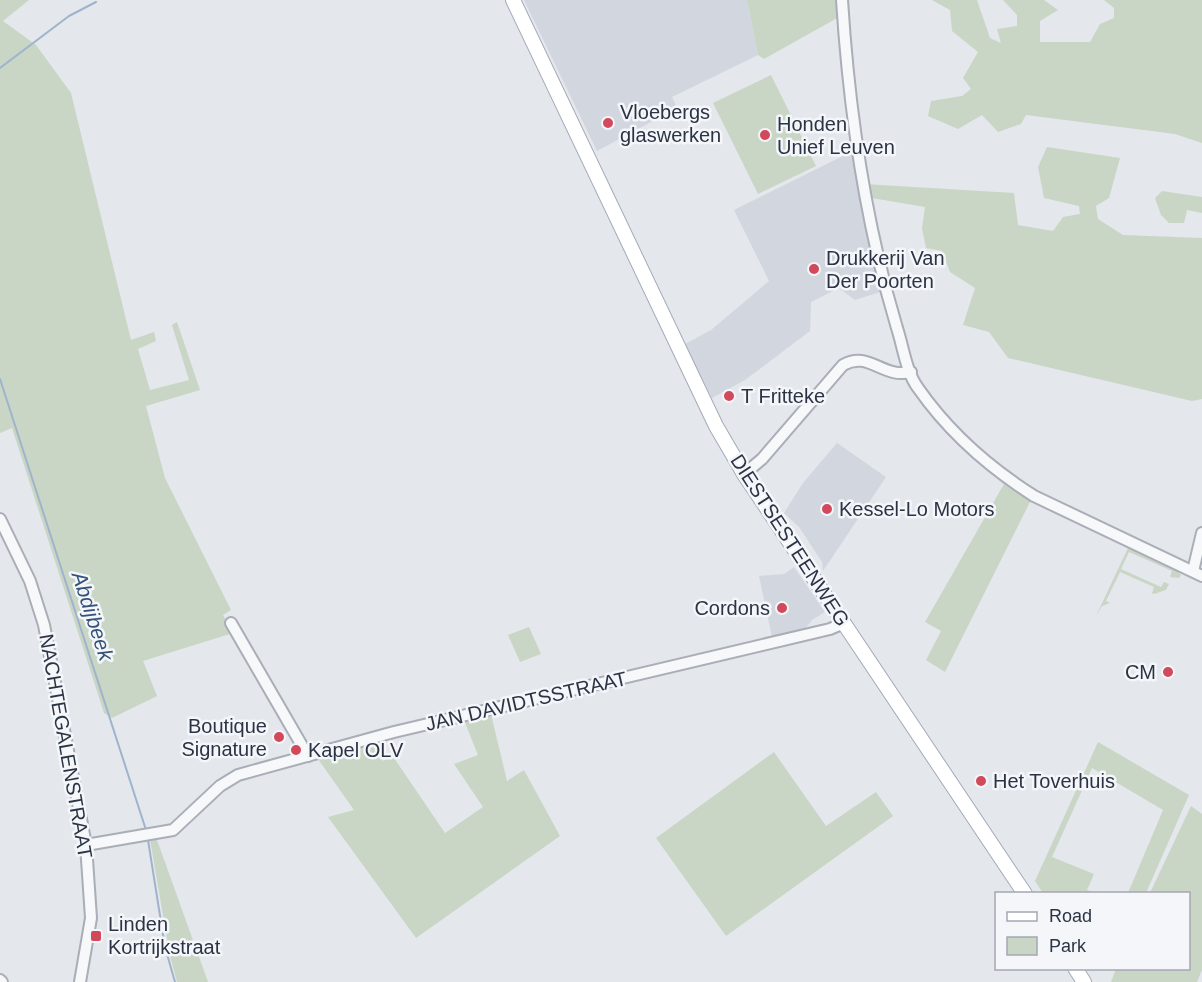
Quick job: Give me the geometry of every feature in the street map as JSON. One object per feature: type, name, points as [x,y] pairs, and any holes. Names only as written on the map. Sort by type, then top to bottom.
[{"type":"main road","name":"DIESTSESTEENWEG","points":[[513,0],[705,404],[744,474],[1024,892]]},
{"type":"main road","name":"DIESTSESTEENWEG","points":[[521,0],[573,108],[592,165]]},
{"type":"street","points":[[842,0],[871,231],[910,372],[916,386],[956,434],[1010,481],[1034,496],[1197,573],[1202,533]]},
{"type":"street","points":[[744,474],[762,459],[843,364],[863,359],[894,374],[910,372]]},
{"type":"street","name":"NACHTEGALENSTRAAT","points":[[0,519],[30,581],[44,626],[86,845],[91,918],[80,982]]},
{"type":"street","name":"JAN DAVIDTSSTRAAT","points":[[86,845],[173,830],[228,780],[308,756],[394,732],[830,629],[844,622]]},
{"type":"street","points":[[231,623],[308,756]]},
{"type":"shaded area","points":[[524,0],[747,0],[758,55],[672,97],[677,108],[597,151]]},
{"type":"shaded area","points":[[855,150],[868,242],[883,291],[855,300],[839,288],[811,302],[810,331],[745,380],[712,398],[685,344],[711,330],[769,281],[734,210]]},
{"type":"shaded area","points":[[837,443],[886,477],[823,571],[822,562],[799,527],[784,513],[803,483]]},
{"type":"shaded area","points":[[794,567],[825,612],[812,620],[804,630],[772,637],[759,576],[784,574]]},
{"type":"green space","points":[[0,0],[29,0],[3,21],[36,45],[71,93],[131,340],[154,332],[156,341],[138,349],[150,390],[189,380],[172,325],[177,322],[200,390],[146,406],[165,478],[231,610],[223,615],[233,633],[143,661],[157,696],[112,718],[104,713],[12,428],[0,433]]},
{"type":"green space","points":[[747,0],[838,0],[839,17],[764,59],[758,55]]},
{"type":"green space","points":[[932,0],[977,0],[990,38],[1001,43],[997,29],[1017,26],[1017,15],[1003,0],[1044,0],[1058,10],[1040,21],[1040,42],[1090,42],[1100,24],[1114,18],[1114,8],[1104,0],[1202,0],[1202,143],[1175,134],[1026,115],[1021,124],[998,132],[982,115],[958,129],[928,116],[931,101],[962,96],[971,89],[963,78],[978,52],[952,31],[950,10]]},
{"type":"green space","name":"Honden Unief Leuven","points":[[771,75],[816,166],[758,194],[713,103]]},
{"type":"green space","points":[[1047,147],[1120,158],[1109,198],[1096,206],[1098,219],[1123,235],[1202,238],[1202,399],[1192,401],[1008,358],[989,332],[963,325],[975,288],[950,272],[942,251],[926,248],[922,228],[925,207],[866,197],[864,184],[1014,193],[1018,225],[1053,231],[1063,217],[1080,214],[1079,206],[1044,198],[1038,167]]},
{"type":"green space","points":[[1162,191],[1202,197],[1202,213],[1187,210],[1184,223],[1169,223],[1161,215],[1155,198]]},
{"type":"green space","points":[[1004,484],[1031,500],[945,672],[926,660],[941,631],[925,622]]},
{"type":"green space","points":[[1128,548],[1176,570],[1181,575],[1179,578],[1170,577],[1172,571],[1129,552],[1121,569],[1161,587],[1164,582],[1169,584],[1166,590],[1154,594],[1152,593],[1154,587],[1120,572],[1106,601],[1110,603],[1102,606],[1096,616]]},
{"type":"green space","points":[[529,627],[541,654],[520,662],[508,635]]},
{"type":"green space","points":[[491,714],[507,781],[524,770],[560,836],[416,938],[328,817],[354,810],[318,759],[373,741],[383,761],[392,755],[445,833],[483,807],[454,764],[478,755],[464,720]]},
{"type":"green space","points":[[1098,742],[1189,795],[1146,892],[1128,892],[1163,810],[1092,768],[1052,857],[1094,874],[1087,890],[1092,892],[1042,892],[1035,881]]},
{"type":"green space","points":[[774,752],[826,826],[876,792],[893,816],[726,936],[656,838]]},
{"type":"green space","points":[[1191,806],[1202,814],[1202,970],[1197,982],[1111,982],[1116,970],[1190,970],[1190,892],[1150,892]]},
{"type":"green space","points":[[150,840],[157,840],[208,982],[177,982],[170,956]]},
{"type":"waterway","points":[[0,68],[69,16],[96,2]]},
{"type":"waterway","name":"Abdijbeek","points":[[0,379],[146,830]]},
{"type":"waterway","name":"Abdijbeek","points":[[148,840],[165,947],[175,982]]},
{"type":"place","name":"Vloebergs glaswerken","points":[[608,123]]},
{"type":"place","name":"Honden Unief Leuven","points":[[765,135]]},
{"type":"place","name":"Drukkerij Van Der Poorten","points":[[814,269]]},
{"type":"place","name":"T Fritteke","points":[[729,396]]},
{"type":"place","name":"Kessel-Lo Motors","points":[[827,509]]},
{"type":"place","name":"Cordons","points":[[782,608]]},
{"type":"place","name":"CM","points":[[1168,672]]},
{"type":"place","name":"Boutique Signature","points":[[279,737]]},
{"type":"place","name":"Kapel OLV","points":[[296,750]]},
{"type":"place","name":"Het Toverhuis","points":[[981,781]]},
{"type":"place","name":"Linden Kortrijkstraat","points":[[96,936]]}]
